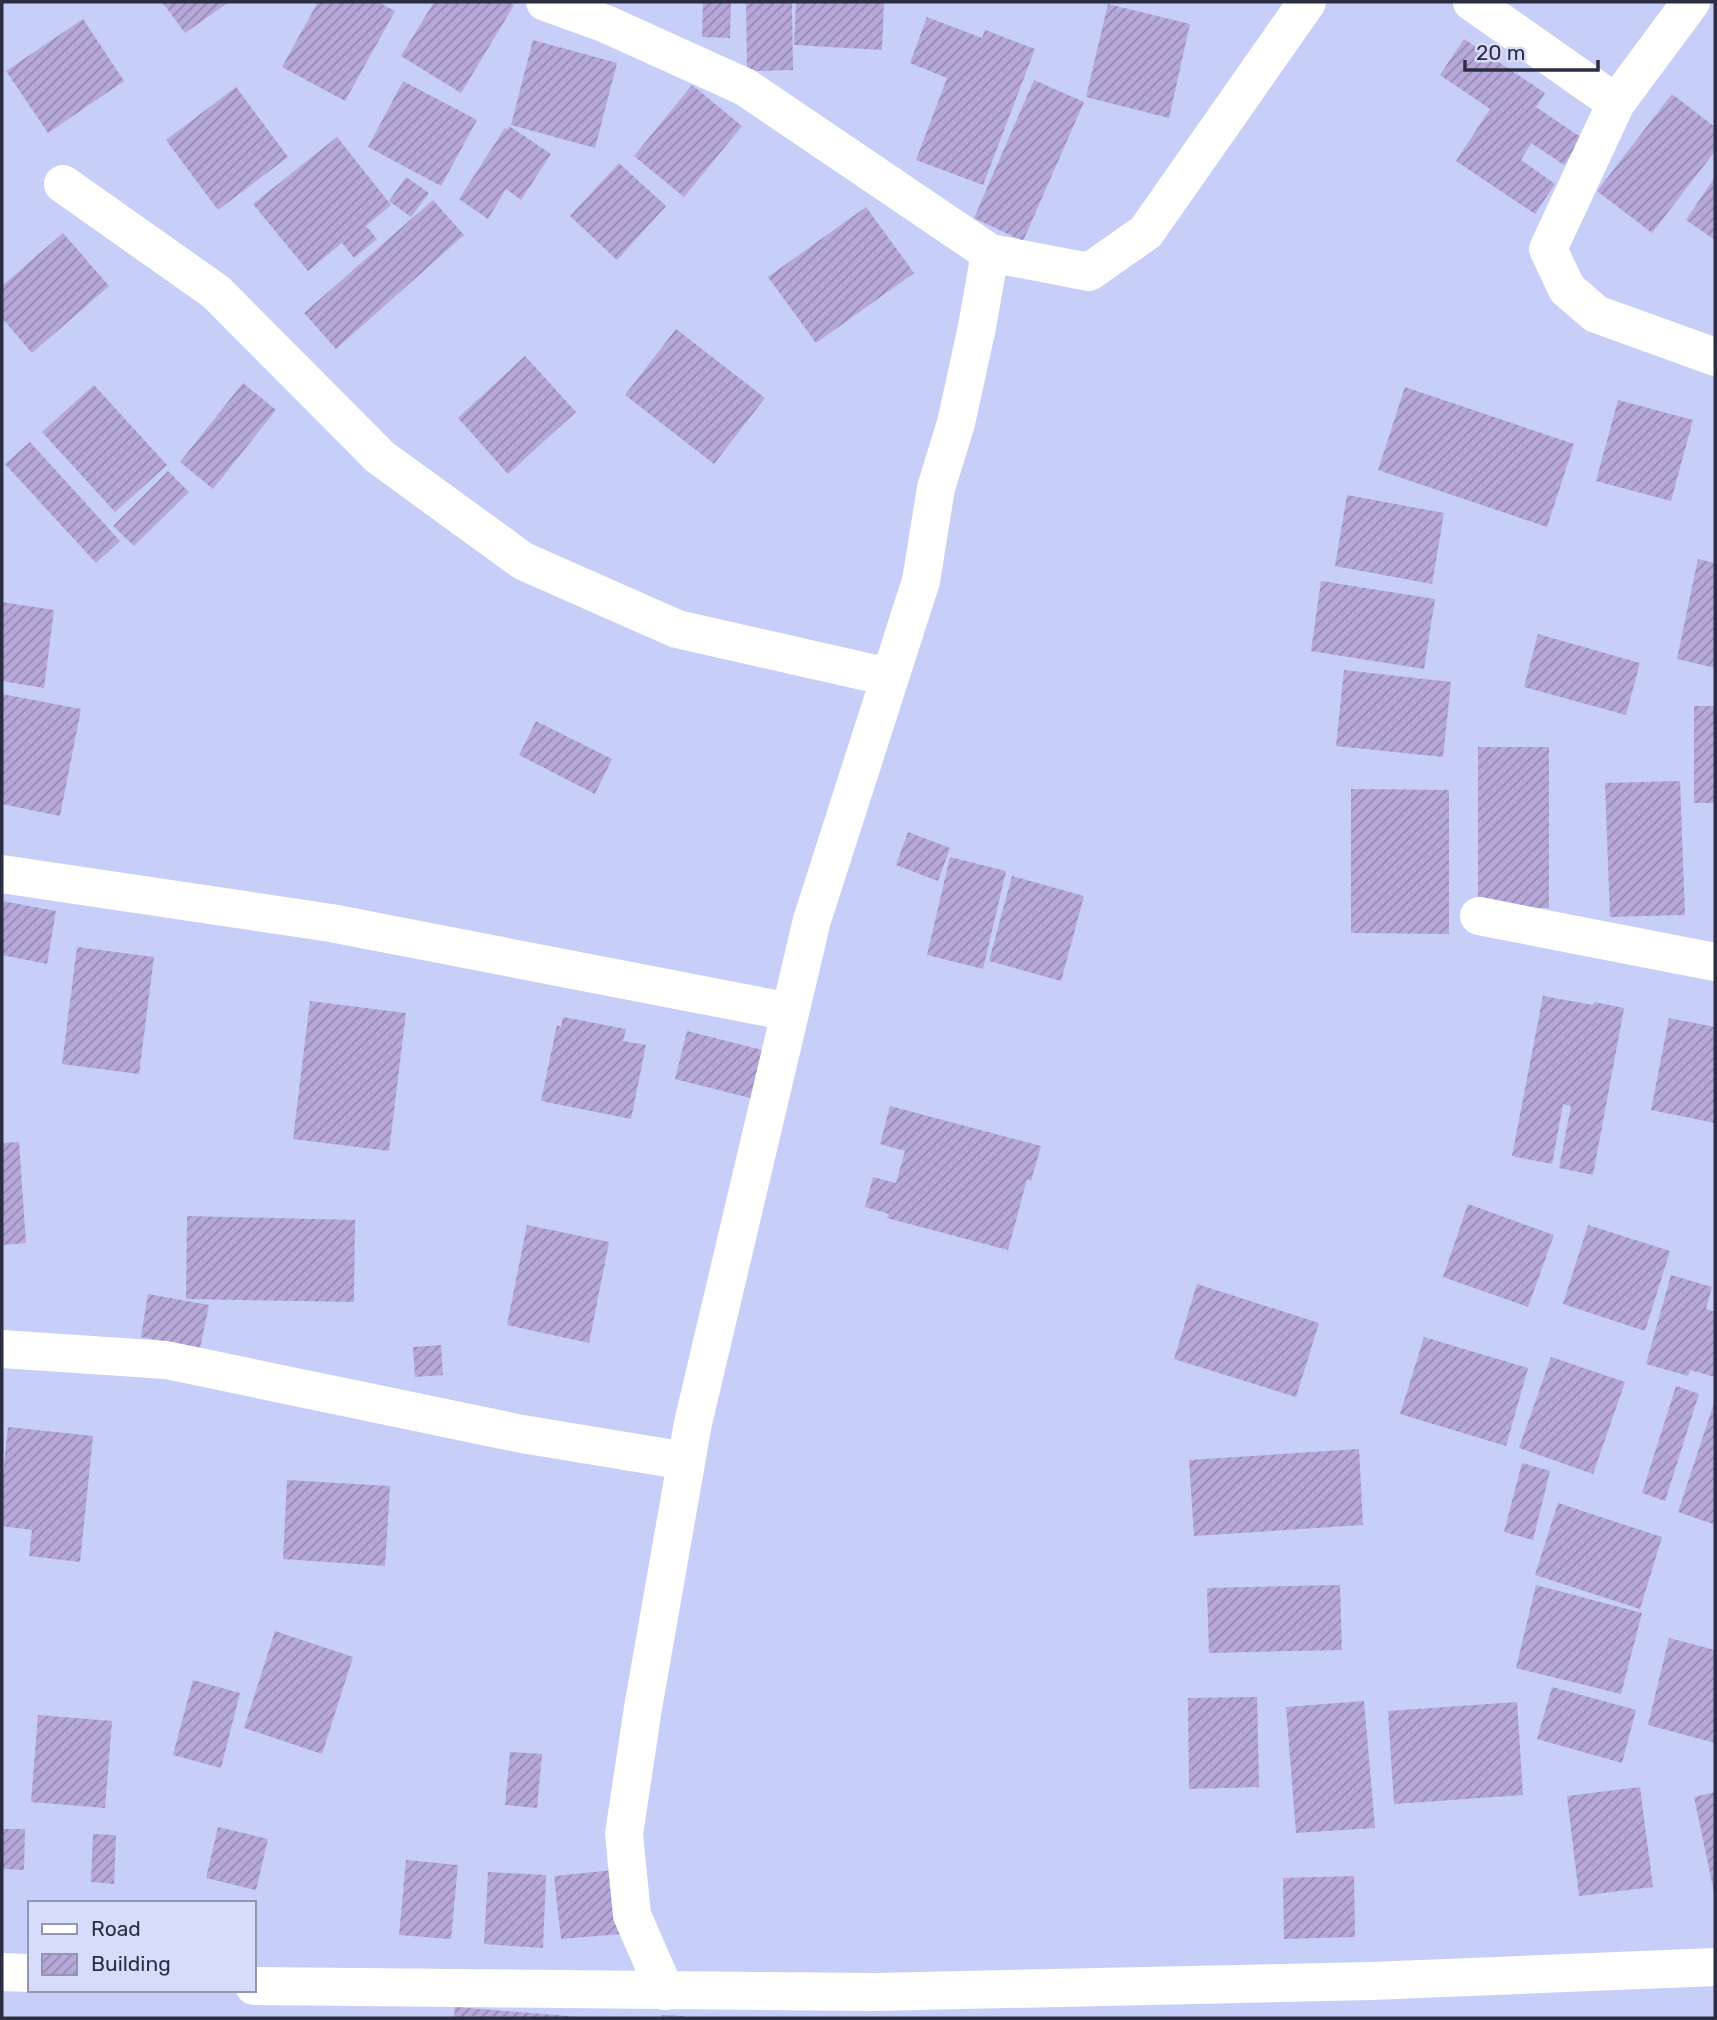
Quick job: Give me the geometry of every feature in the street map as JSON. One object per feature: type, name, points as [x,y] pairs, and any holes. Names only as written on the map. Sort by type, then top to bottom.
[{"type":"street","points":[[545,2],[606,24],[745,87],[990,253],[1088,272],[1146,232],[1307,2]]},
{"type":"street","points":[[1472,2],[1616,103]]},
{"type":"street","points":[[1691,2],[1616,103],[1548,248],[1567,289],[1596,314],[1715,357]]},
{"type":"street","points":[[62,184],[216,292],[380,457],[523,561],[677,629],[889,677]]},
{"type":"street","points":[[665,1992],[632,1915],[624,1834],[686,1461],[812,920],[921,581],[936,488],[956,423],[990,253]]},
{"type":"street","points":[[2,874],[331,923],[790,1012]]},
{"type":"street","points":[[1479,916],[1715,962]]},
{"type":"street","points":[[2,1349],[166,1360],[522,1434],[686,1461]]},
{"type":"street","points":[[259,1997],[875,1992],[1317,1982],[1715,1967]]},
{"type":"street","points":[[2,1972],[28,1973]]},
{"type":"building","points":[[162,2],[229,2],[185,33]]},
{"type":"building","points":[[318,2],[378,2],[395,11],[345,101],[282,67]]},
{"type":"building","points":[[434,2],[509,2],[514,5],[461,93],[401,56]]},
{"type":"building","points":[[703,2],[731,2],[730,38],[702,37]]},
{"type":"building","points":[[746,2],[792,2],[793,70],[747,71]]},
{"type":"building","points":[[796,2],[884,2],[882,50],[794,45]]},
{"type":"building","points":[[1108,4],[1190,24],[1169,118],[1086,97]]},
{"type":"building","points":[[927,17],[982,38],[985,30],[1035,49],[983,185],[916,160],[947,78],[910,63]]},
{"type":"building","points":[[83,19],[124,81],[48,133],[6,71]]},
{"type":"building","points":[[1464,39],[1545,93],[1536,107],[1582,138],[1564,165],[1531,143],[1521,160],[1555,184],[1535,214],[1456,161],[1490,109],[1440,75]]},
{"type":"building","points":[[533,40],[617,63],[595,148],[511,125]]},
{"type":"building","points":[[1034,80],[1084,102],[1023,241],[974,218]]},
{"type":"building","points":[[403,81],[477,120],[441,186],[368,147]]},
{"type":"building","points":[[692,85],[742,126],[684,197],[634,156]]},
{"type":"building","points":[[236,87],[288,157],[218,210],[166,140]]},
{"type":"building","points":[[1672,94],[1715,127],[1715,151],[1652,233],[1597,191]]},
{"type":"building","points":[[509,126],[551,154],[521,200],[506,189],[488,219],[459,199],[505,128],[507,130]]},
{"type":"building","points":[[337,137],[391,205],[366,226],[377,239],[354,258],[342,243],[308,271],[253,204]]},
{"type":"building","points":[[619,163],[666,206],[617,260],[570,216]]},
{"type":"building","points":[[406,177],[429,193],[411,217],[389,201]]},
{"type":"building","points":[[1715,177],[1715,240],[1686,220]]},
{"type":"building","points":[[433,200],[464,235],[336,349],[304,313]]},
{"type":"building","points":[[866,207],[914,273],[816,343],[768,277]]},
{"type":"building","points":[[63,233],[109,286],[32,353],[2,318],[2,286]]},
{"type":"building","points":[[676,329],[765,398],[714,464],[625,395]]},
{"type":"building","points":[[525,356],[576,412],[508,474],[458,418]]},
{"type":"building","points":[[243,383],[276,410],[213,489],[180,462]]},
{"type":"building","points":[[94,385],[167,465],[115,512],[42,432]]},
{"type":"building","points":[[1405,387],[1574,444],[1547,527],[1378,470]]},
{"type":"building","points":[[1618,400],[1693,420],[1671,501],[1596,481]]},
{"type":"building","points":[[30,442],[120,541],[96,563],[5,464]]},
{"type":"building","points":[[168,471],[189,492],[134,546],[113,526]]},
{"type":"building","points":[[1347,495],[1444,513],[1432,584],[1335,566]]},
{"type":"building","points":[[1698,559],[1715,563],[1715,668],[1677,659]]},
{"type":"building","points":[[1321,581],[1435,599],[1424,669],[1311,651]]},
{"type":"building","points":[[2,602],[54,610],[44,688],[2,681]]},
{"type":"building","points":[[1538,634],[1640,663],[1626,715],[1524,687]]},
{"type":"building","points":[[1344,670],[1451,682],[1443,757],[1336,746]]},
{"type":"building","points":[[2,694],[81,709],[60,816],[2,804]]},
{"type":"building","points":[[1694,706],[1715,706],[1715,803],[1694,803]]},
{"type":"building","points":[[536,721],[612,759],[595,794],[519,755]]},
{"type":"building","points":[[1478,747],[1549,747],[1549,908],[1478,908]]},
{"type":"building","points":[[1680,781],[1685,915],[1610,917],[1605,783]]},
{"type":"building","points":[[1351,789],[1449,790],[1449,934],[1351,933]]},
{"type":"building","points":[[908,832],[950,848],[938,881],[896,865]]},
{"type":"building","points":[[950,857],[1006,871],[983,969],[927,955]]},
{"type":"building","points":[[1012,876],[1084,896],[1061,981],[989,961]]},
{"type":"building","points":[[2,901],[56,911],[47,964],[2,955]]},
{"type":"building","points":[[77,947],[154,957],[139,1074],[62,1064]]},
{"type":"building","points":[[1543,996],[1624,1008],[1593,1175],[1559,1168],[1571,1106],[1563,1104],[1552,1164],[1512,1156]]},
{"type":"building","points":[[310,1001],[406,1013],[389,1151],[293,1139]]},
{"type":"building","points":[[563,1017],[626,1029],[623,1041],[646,1045],[631,1119],[541,1101],[557,1025],[561,1027]]},
{"type":"building","points":[[1669,1018],[1715,1027],[1715,1123],[1651,1110]]},
{"type":"building","points":[[687,1031],[774,1053],[762,1101],[675,1079]]},
{"type":"building","points":[[890,1106],[1041,1146],[1031,1181],[1027,1179],[1008,1250],[887,1218],[889,1214],[865,1207],[873,1177],[896,1183],[905,1151],[880,1144]]},
{"type":"building","points":[[19,1142],[26,1243],[2,1245],[2,1143]]},
{"type":"building","points":[[1468,1204],[1554,1235],[1528,1307],[1443,1277]]},
{"type":"building","points":[[187,1216],[355,1220],[354,1302],[186,1299]]},
{"type":"building","points":[[527,1225],[609,1242],[589,1343],[507,1325]]},
{"type":"building","points":[[1588,1225],[1670,1251],[1645,1331],[1563,1304]]},
{"type":"building","points":[[1671,1275],[1712,1287],[1706,1309],[1715,1312],[1715,1377],[1690,1370],[1688,1376],[1646,1364]]},
{"type":"building","points":[[1197,1284],[1319,1323],[1296,1397],[1174,1359]]},
{"type":"building","points":[[148,1294],[209,1305],[200,1348],[141,1337]]},
{"type":"building","points":[[1424,1337],[1528,1368],[1506,1446],[1400,1414]]},
{"type":"building","points":[[441,1345],[443,1375],[415,1377],[413,1347]]},
{"type":"building","points":[[1551,1357],[1625,1382],[1593,1474],[1519,1448]]},
{"type":"building","points":[[1676,1386],[1699,1394],[1665,1501],[1642,1493]]},
{"type":"building","points":[[1715,1400],[1715,1517],[1713,1524],[1678,1512]]},
{"type":"building","points":[[8,1427],[93,1436],[80,1562],[29,1556],[32,1530],[2,1526],[2,1485]]},
{"type":"building","points":[[1359,1449],[1363,1525],[1194,1536],[1189,1460]]},
{"type":"building","points":[[1522,1463],[1550,1471],[1533,1540],[1504,1532]]},
{"type":"building","points":[[287,1480],[390,1486],[385,1566],[283,1559]]},
{"type":"building","points":[[1558,1503],[1662,1537],[1640,1609],[1535,1575]]},
{"type":"building","points":[[1340,1585],[1342,1650],[1209,1653],[1207,1588]]},
{"type":"building","points":[[1536,1585],[1642,1613],[1621,1694],[1516,1668]]},
{"type":"building","points":[[275,1631],[353,1657],[322,1754],[244,1728]]},
{"type":"building","points":[[1669,1638],[1715,1650],[1715,1743],[1648,1725]]},
{"type":"building","points":[[193,1680],[240,1693],[221,1768],[173,1755]]},
{"type":"building","points":[[1552,1687],[1636,1710],[1622,1763],[1537,1739]]},
{"type":"building","points":[[1257,1697],[1259,1787],[1189,1789],[1188,1698]]},
{"type":"building","points":[[1364,1701],[1375,1828],[1296,1833],[1286,1707]]},
{"type":"building","points":[[1517,1702],[1523,1795],[1394,1804],[1388,1711]]},
{"type":"building","points":[[38,1715],[112,1721],[105,1808],[31,1802]]},
{"type":"building","points":[[510,1752],[542,1754],[537,1808],[505,1805]]},
{"type":"building","points":[[1640,1787],[1653,1887],[1579,1896],[1567,1796]]},
{"type":"building","points":[[1715,1792],[1715,1892],[1714,1892],[1694,1797]]},
{"type":"building","points":[[218,1827],[268,1839],[256,1890],[206,1878]]},
{"type":"building","points":[[2,1829],[25,1829],[24,1870],[2,1869]]},
{"type":"building","points":[[93,1834],[116,1835],[114,1884],[91,1882]]},
{"type":"building","points":[[406,1860],[458,1865],[451,1939],[399,1935]]},
{"type":"building","points":[[615,1870],[621,1934],[561,1939],[554,1876]]},
{"type":"building","points":[[488,1872],[546,1875],[543,1948],[484,1944]]},
{"type":"building","points":[[1354,1876],[1355,1937],[1284,1939],[1283,1878]]},
{"type":"building","points":[[455,2007],[569,2016],[569,2018],[454,2018]]},
{"type":"building","points":[[662,2015],[683,2016],[683,2018],[662,2018]]}]
